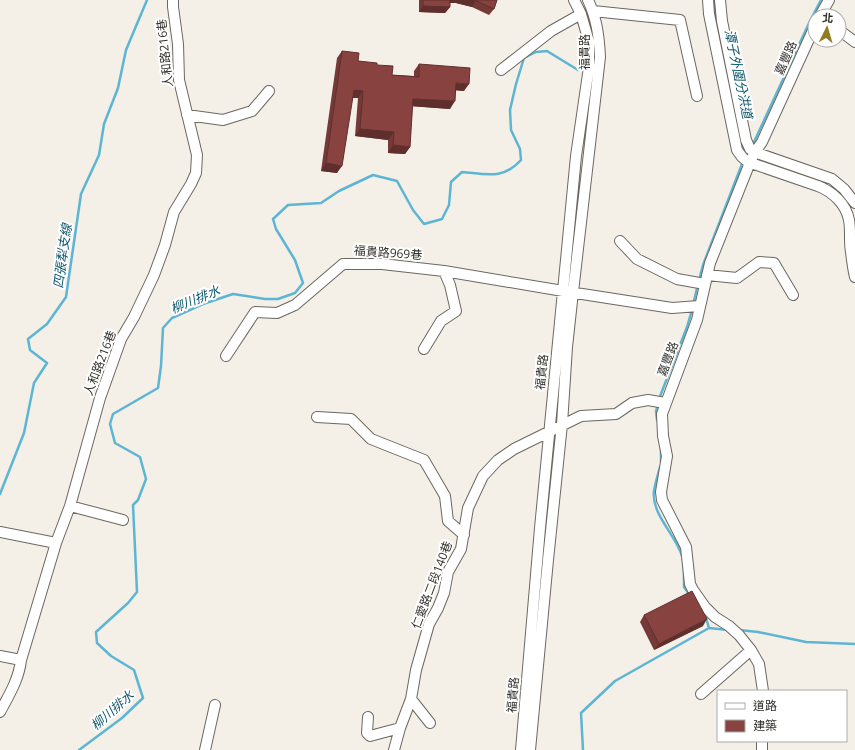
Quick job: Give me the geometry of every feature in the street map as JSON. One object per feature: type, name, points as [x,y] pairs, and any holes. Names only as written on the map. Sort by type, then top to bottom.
[{"type":"street","name":"人和路216巷","points":[[0,712],[14,686],[20,669],[21,660],[56,543],[70,506],[100,398],[121,339],[134,317],[154,275],[174,212],[196,173],[197,155],[179,80],[178,44],[173,0]]},
{"type":"street","name":"福貴路","points":[[530,750],[562,424],[576,156],[589,67],[589,42],[581,14],[574,0]]},
{"type":"street","name":"福貴路","points":[[521,750],[549,431],[600,57],[598,29],[588,0]]},
{"type":"street","points":[[708,0],[709,14],[735,144],[739,154],[750,163],[818,186],[835,196],[844,208],[849,221],[850,251],[855,277]]},
{"type":"street","points":[[720,0],[722,21],[746,140],[750,149],[789,165],[822,175],[836,182],[844,189],[855,203]]},
{"type":"street","points":[[593,11],[680,20],[697,96]]},
{"type":"street","points":[[501,70],[551,31],[581,14]]},
{"type":"street","name":"嘉豐路","points":[[763,690],[761,672],[751,650],[739,635],[715,617],[690,584],[686,547],[662,500],[661,492],[667,456],[662,414],[697,320],[710,263],[750,163],[762,142],[807,44]]},
{"type":"street","points":[[187,115],[223,120],[252,111],[269,91]]},
{"type":"street","points":[[830,192],[836,182]]},
{"type":"street","points":[[620,241],[637,259],[676,279],[706,280],[737,278],[759,262],[774,263],[793,295]]},
{"type":"street","name":"福貴路969巷","points":[[226,356],[255,312],[277,313],[295,305],[343,264],[382,264],[444,271],[672,308],[700,306]]},
{"type":"street","points":[[424,349],[441,321],[456,311],[450,285],[444,271]]},
{"type":"street","name":"仁愛路二段140巷","points":[[394,750],[400,728],[411,699],[416,670],[429,624],[444,593],[448,572],[461,549],[468,508],[483,476],[498,460],[514,449],[580,416],[616,414],[632,403],[648,400],[665,403]]},
{"type":"street","points":[[317,417],[351,419],[371,439],[424,460],[445,496],[448,521],[464,535]]},
{"type":"street","points":[[70,506],[123,520]]},
{"type":"street","points":[[0,532],[56,543]]},
{"type":"street","points":[[701,694],[751,650]]},
{"type":"street","points":[[0,656],[21,660]]},
{"type":"street","points":[[411,699],[430,723]]},
{"type":"street","points":[[205,750],[215,705]]},
{"type":"street","points":[[368,717],[367,733],[370,736],[400,728]]},
{"type":"water","points":[[711,0],[718,0],[744,140],[737,141]]},
{"type":"building","points":[[423,0],[450,0],[450,7],[423,6]]},
{"type":"building","points":[[474,0],[497,0],[494,9]]},
{"type":"building","points":[[342,51],[359,53],[358,61],[377,63],[377,65],[393,66],[392,75],[419,77],[419,64],[470,68],[469,84],[456,83],[455,101],[413,99],[410,147],[393,145],[394,132],[360,129],[363,91],[354,90],[342,166],[326,163]]},
{"type":"building","points":[[692,591],[707,619],[659,644],[644,615]]},
{"type":"waterway","name":"四張犁支線","points":[[0,494],[24,433],[34,383],[47,363],[30,350],[28,339],[47,324],[66,297],[81,194],[99,155],[104,124],[118,88],[126,50],[147,0]]},
{"type":"waterway","points":[[754,142],[821,0]]},
{"type":"waterway","name":"柳川排水","points":[[79,750],[122,718],[143,698],[134,670],[111,656],[97,643],[96,632],[128,603],[137,592],[133,505],[138,500],[146,479],[140,457],[115,443],[110,424],[113,414],[158,388],[163,328],[172,318],[203,304],[233,294],[265,299],[278,299],[295,293],[303,283],[295,260],[276,229],[273,219],[288,205],[321,203],[339,191],[373,175],[397,181],[413,210],[424,224],[442,219],[449,205],[451,182],[462,172],[486,174],[501,173],[508,171],[521,160],[520,149],[511,130],[510,110],[524,58],[536,52],[547,51],[578,70]]},
{"type":"waterway","points":[[699,280],[703,265],[742,164]]},
{"type":"waterway","points":[[693,305],[698,284]]},
{"type":"waterway","points":[[659,399],[687,327],[692,310]]},
{"type":"waterway","points":[[657,420],[656,411],[658,404]]},
{"type":"waterway","points":[[661,449],[661,462]]},
{"type":"waterway","points":[[660,467],[654,488],[654,500],[656,508],[675,540],[682,556]]},
{"type":"waterway","points":[[684,567],[684,587],[689,594]]},
{"type":"waterway","points":[[583,750],[581,713],[615,681],[709,628],[706,618]]},
{"type":"waterway","points":[[709,628],[728,630]]},
{"type":"waterway","points":[[739,630],[758,632],[806,642],[855,644]]},
{"type":"water label","name":"潭子外圍分洪道","points":[[739,74]]}]
